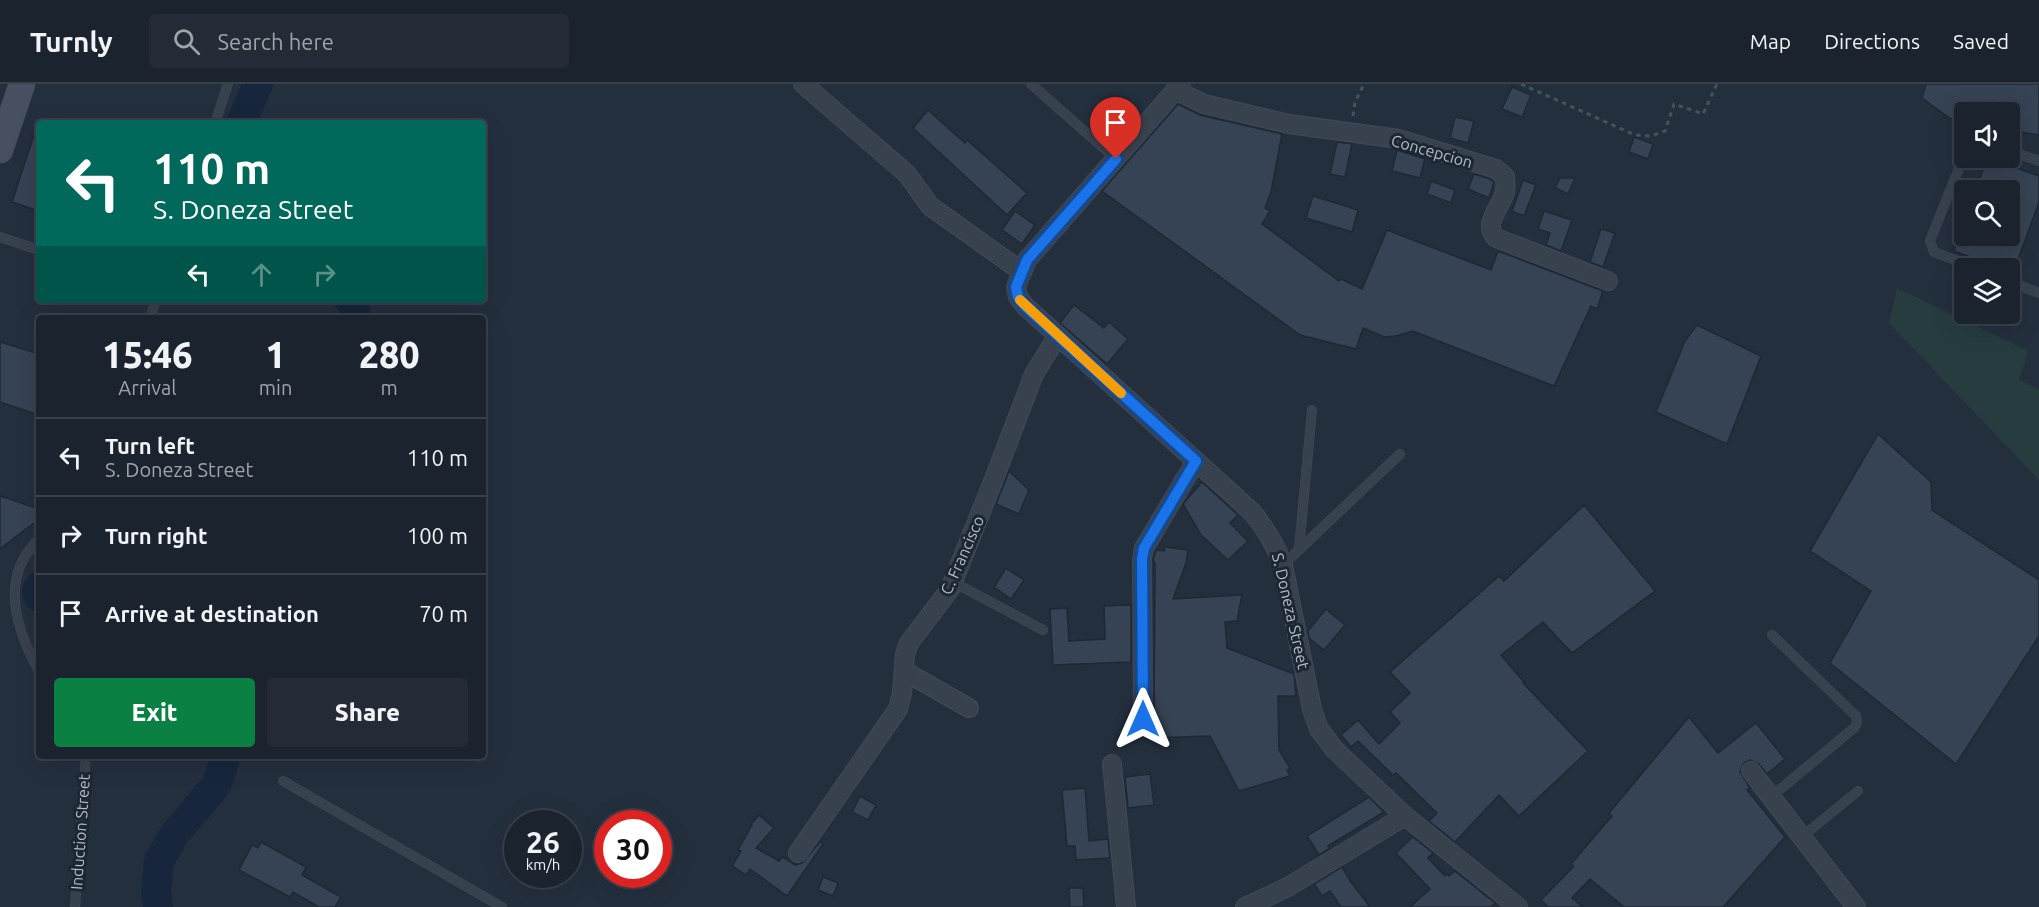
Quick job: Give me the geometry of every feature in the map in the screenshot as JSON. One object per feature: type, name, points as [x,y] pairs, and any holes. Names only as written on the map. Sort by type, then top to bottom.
[{"type":"street","points":[[0,150],[20,84]]},
{"type":"street","points":[[803,84],[907,174],[930,206],[1021,271],[1027,260],[1178,87]]},
{"type":"street","name":"Concepcion","points":[[1178,87],[1204,104],[1289,124],[1399,139],[1496,169],[1505,177],[1505,191],[1490,226],[1491,233],[1496,238],[1608,281]]},
{"type":"street","name":"S. Doneza Street","points":[[1021,271],[1016,287],[1018,297],[1025,306],[1252,512],[1275,543],[1283,565],[1312,709],[1319,729],[1334,749],[1405,816],[1514,906]]},
{"type":"street","name":"C. Francisco","points":[[798,853],[897,710],[902,693],[905,654],[909,643],[953,582],[1034,374],[1057,337]]},
{"type":"street","points":[[1143,719],[1142,559],[1144,548],[1196,461]]},
{"type":"street","points":[[904,671],[969,708]]},
{"type":"street","points":[[1112,764],[1126,907]]},
{"type":"street","points":[[1752,771],[1856,907]]},
{"type":"street","points":[[1245,907],[1288,888],[1405,816]]},
{"type":"lane","points":[[216,120],[228,84]]},
{"type":"lane","points":[[1031,84],[1116,159]]},
{"type":"lane","points":[[2020,154],[2039,161]]},
{"type":"lane","points":[[1954,259],[1934,252],[1930,241],[1959,168]]},
{"type":"lane","points":[[0,237],[36,249]]},
{"type":"lane","points":[[2020,286],[2039,293]]},
{"type":"lane","points":[[1299,549],[1312,410]]},
{"type":"lane","points":[[1283,565],[1400,454]]},
{"type":"lane","points":[[36,541],[23,552],[15,564],[9,579],[7,595],[18,628],[36,665]]},
{"type":"lane","points":[[953,582],[1043,630]]},
{"type":"lane","points":[[1772,635],[1856,716],[1857,723],[1854,728],[1772,796]]},
{"type":"lane","name":"Induction Street","points":[[75,907],[86,759]]},
{"type":"lane","points":[[283,781],[502,907]]},
{"type":"lane","points":[[1803,836],[1858,791]]},
{"type":"path","points":[[1351,132],[1355,102],[1364,84]]},
{"type":"path","points":[[1521,84],[1635,135],[1651,136],[1665,130],[1674,104],[1703,114],[1717,84]]},
{"type":"green space","points":[[1897,288],[1954,315],[1954,324],[1972,324],[2028,351],[2019,380],[2039,389],[2039,480],[1889,323]]},
{"type":"building","points":[[1926,84],[2039,84],[2039,135],[2020,132],[2020,102],[1954,102],[1954,119],[1922,98]]},
{"type":"building","points":[[1512,87],[1531,95],[1522,117],[1502,109]]},
{"type":"building","points":[[1178,104],[1200,115],[1282,134],[1271,192],[1265,208],[1270,211],[1262,224],[1339,281],[1341,279],[1362,289],[1387,230],[1491,270],[1498,251],[1603,291],[1597,309],[1591,306],[1554,386],[1413,331],[1384,337],[1363,328],[1356,349],[1300,335],[1102,191]]},
{"type":"building","points":[[928,110],[965,143],[967,140],[1027,193],[1007,215],[913,128]]},
{"type":"building","points":[[1455,117],[1474,121],[1468,143],[1450,138]]},
{"type":"building","points":[[36,129],[36,210],[12,202]]},
{"type":"building","points":[[1634,137],[1653,144],[1648,159],[1629,152]]},
{"type":"building","points":[[1337,142],[1352,144],[1345,177],[1330,174]]},
{"type":"building","points":[[1397,150],[1425,159],[1420,178],[1392,171]]},
{"type":"building","points":[[1984,168],[2016,168],[2039,176],[2039,202],[2019,258],[1973,258],[1954,251],[1956,246],[2020,246],[2020,180],[1979,180]]},
{"type":"building","points":[[1474,174],[1494,182],[1489,198],[1468,189]]},
{"type":"building","points":[[1560,178],[1575,178],[1568,194],[1555,188]]},
{"type":"building","points":[[1523,180],[1536,185],[1524,216],[1512,211]]},
{"type":"building","points":[[1431,181],[1455,190],[1451,203],[1427,194]]},
{"type":"building","points":[[1313,196],[1358,210],[1352,232],[1306,218]]},
{"type":"building","points":[[1015,211],[1035,225],[1022,244],[1002,230]]},
{"type":"building","points":[[1544,211],[1572,220],[1561,251],[1546,245],[1550,233],[1538,229]]},
{"type":"building","points":[[1601,229],[1615,233],[1603,267],[1590,262]]},
{"type":"building","points":[[1074,305],[1104,328],[1109,322],[1128,339],[1107,364],[1060,323]]},
{"type":"building","points":[[1697,325],[1761,356],[1727,444],[1656,412],[1685,341]]},
{"type":"building","points":[[0,342],[36,353],[36,414],[0,402]]},
{"type":"building","points":[[1878,434],[1931,482],[1932,510],[2039,580],[2039,636],[1956,764],[1830,663],[1871,591],[1810,551]]},
{"type":"building","points":[[1009,471],[1029,490],[1019,514],[996,504]]},
{"type":"building","points":[[1202,482],[1238,515],[1230,523],[1248,541],[1228,560],[1201,535],[1183,504]]},
{"type":"building","points":[[0,496],[36,508],[36,521],[0,549]]},
{"type":"building","points":[[1584,505],[1655,591],[1572,653],[1543,622],[1501,655],[1523,683],[1588,751],[1519,816],[1499,795],[1455,842],[1429,821],[1437,813],[1396,773],[1393,775],[1358,741],[1351,747],[1341,735],[1358,720],[1379,744],[1400,723],[1390,712],[1410,693],[1390,672],[1499,576],[1504,581]]},
{"type":"building","points":[[1165,547],[1188,550],[1186,563],[1173,599],[1242,595],[1237,621],[1225,622],[1227,648],[1294,674],[1296,696],[1278,696],[1279,750],[1290,768],[1287,770],[1290,776],[1239,791],[1210,736],[1149,738],[1149,729],[1154,719],[1155,563],[1153,560],[1156,550],[1164,551]]},
{"type":"building","points":[[1006,568],[1024,580],[1011,599],[994,587]]},
{"type":"building","points":[[1131,605],[1131,662],[1053,665],[1050,609],[1067,608],[1069,641],[1105,639],[1104,606]]},
{"type":"building","points":[[1326,609],[1345,625],[1324,650],[1309,638],[1308,631]]},
{"type":"building","points":[[1689,717],[1718,753],[1756,723],[1785,759],[1767,774],[1759,764],[1750,760],[1744,763],[1740,772],[1750,788],[1747,790],[1785,837],[1723,907],[1624,907],[1590,879],[1572,898],[1583,907],[1548,907],[1541,900],[1574,866],[1571,864],[1612,816],[1609,813]]},
{"type":"building","points":[[1150,774],[1154,805],[1128,808],[1125,777]]},
{"type":"building","points":[[1085,788],[1089,841],[1108,839],[1110,858],[1076,860],[1075,846],[1067,846],[1062,790]]},
{"type":"building","points":[[860,796],[876,805],[868,820],[852,812]]},
{"type":"building","points":[[1369,797],[1384,812],[1328,846],[1330,848],[1319,855],[1307,836]]},
{"type":"building","points":[[759,815],[774,828],[756,848],[779,861],[783,857],[795,865],[802,863],[820,842],[823,844],[787,896],[750,869],[746,875],[732,866],[741,851],[738,850],[751,824]]},
{"type":"building","points":[[1413,837],[1433,853],[1428,858],[1445,876],[1455,871],[1495,903],[1491,907],[1410,907],[1430,889],[1396,853]]},
{"type":"building","points":[[261,842],[306,867],[302,875],[341,897],[335,907],[319,907],[293,892],[290,897],[239,870],[252,845],[258,848]]},
{"type":"building","points":[[1342,867],[1370,907],[1341,907],[1330,891],[1322,896],[1314,884]]},
{"type":"building","points":[[823,877],[838,883],[833,896],[818,890]]},
{"type":"building","points":[[1069,888],[1083,888],[1084,907],[1070,907]]},
{"type":"waterway","points":[[242,120],[258,84]]},
{"type":"waterway","points":[[351,303],[355,309],[354,315]]},
{"type":"waterway","points":[[158,907],[156,891],[159,861],[174,835],[217,784],[225,759]]},
{"type":"slow traffic","points":[[1020,300],[1057,337],[1121,393]]},
{"type":"route","points":[[1116,159],[1027,260],[1016,287],[1018,297],[1025,306],[1057,337],[1196,461],[1144,548],[1142,559],[1143,719]]}]
